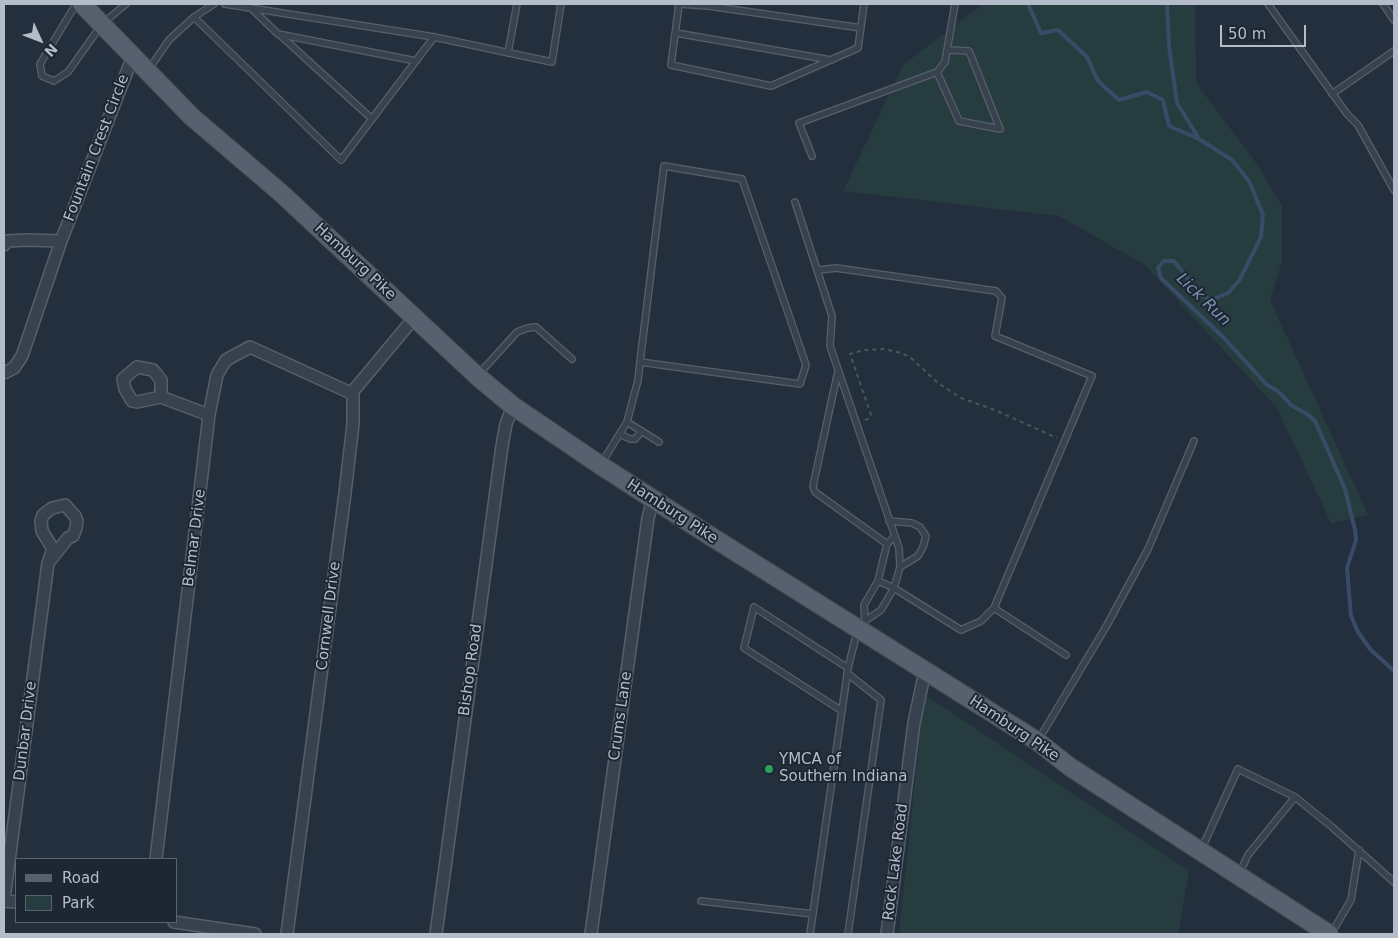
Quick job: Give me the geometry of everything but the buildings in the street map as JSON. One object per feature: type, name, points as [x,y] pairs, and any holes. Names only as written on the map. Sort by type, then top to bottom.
[{"type":"main road","name":"Hamburg Pike","points":[[82,4],[192,118],[281,193],[477,376],[513,406],[653,499],[861,624],[925,671],[1038,740],[1070,767],[1330,934]]},
{"type":"street","name":"Fountain Crest Circle","points":[[4,373],[14,368],[22,356],[61,241],[134,56]]},
{"type":"street","name":"Fountain Crest Circle","points":[[4,244],[7,241],[61,241]]},
{"type":"street","points":[[353,394],[360,382],[414,318]]},
{"type":"street","name":"Belmar Drive","points":[[156,858],[209,415],[217,375],[226,360],[250,346],[353,394]]},
{"type":"street","name":"Cornwell Drive","points":[[287,934],[345,493],[353,424],[353,394]]},
{"type":"street","points":[[161,397],[209,415]]},
{"type":"street","name":"Bishop Road","points":[[436,934],[502,446],[506,424],[513,406]]},
{"type":"street","name":"Crums Lane","points":[[591,934],[648,518],[653,499]]},
{"type":"street","name":"Dunbar Drive","points":[[4,900],[48,563],[53,549],[42,531],[41,521],[43,515],[52,508],[65,505],[75,516],[77,521],[76,528],[73,536],[68,538],[48,563]]},
{"type":"street","name":"Rock Lake Road","points":[[887,934],[913,732],[925,671]]},
{"type":"street","points":[[178,923],[255,934]]},
{"type":"lane","points":[[76,4],[40,64],[42,76],[54,81],[68,72],[102,24],[126,4]]},
{"type":"lane","points":[[148,71],[169,40],[194,17],[214,4]]},
{"type":"lane","points":[[226,4],[250,5],[434,37],[552,62],[561,4]]},
{"type":"lane","points":[[508,53],[517,4]]},
{"type":"lane","points":[[861,28],[709,5],[679,4],[671,65],[771,86],[858,48],[861,28],[864,4]]},
{"type":"lane","points":[[812,156],[799,123],[937,72],[945,62],[955,4]]},
{"type":"lane","points":[[1268,4],[1332,94],[1358,125],[1394,190]]},
{"type":"lane","points":[[1383,4],[1394,20]]},
{"type":"lane","points":[[250,5],[278,34],[372,119]]},
{"type":"lane","points":[[194,17],[341,160],[434,37]]},
{"type":"lane","points":[[676,33],[831,60]]},
{"type":"lane","points":[[278,34],[416,61]]},
{"type":"lane","points":[[937,72],[959,121],[1000,129],[969,51],[948,50]]},
{"type":"lane","points":[[1332,94],[1394,51]]},
{"type":"lane","points":[[600,465],[627,422],[638,380],[640,362],[664,166],[742,179],[806,365],[800,384],[640,362]]},
{"type":"lane","points":[[796,202],[832,316],[830,346],[899,548],[900,567],[894,588],[881,610],[861,624]]},
{"type":"lane","points":[[818,270],[836,268],[996,291],[1002,298],[996,336],[1092,376],[994,608],[981,621],[961,630],[894,588],[878,581]]},
{"type":"lane","points":[[477,376],[517,332],[528,328],[536,328],[572,359]]},
{"type":"lane","points":[[838,372],[813,486],[815,492],[887,544]]},
{"type":"lane","points":[[627,422],[659,442]]},
{"type":"lane","points":[[620,434],[630,440],[635,439],[642,431]]},
{"type":"lane","points":[[1038,740],[1107,625],[1139,566],[1194,441]]},
{"type":"lane","points":[[889,521],[912,522],[920,527],[926,536],[918,556],[900,567]]},
{"type":"lane","points":[[810,934],[847,671],[861,624],[864,605],[878,581],[887,544],[894,537]]},
{"type":"lane","points":[[842,711],[744,648],[754,607],[847,671],[881,700],[848,934]]},
{"type":"lane","points":[[994,608],[1066,654]]},
{"type":"lane","points":[[1201,852],[1238,769],[1296,797],[1394,882]]},
{"type":"lane","points":[[1238,876],[1248,855],[1296,797]]},
{"type":"lane","points":[[1330,934],[1351,900],[1358,850]]},
{"type":"lane","points":[[701,901],[813,914]]},
{"type":"path","points":[[856,423],[868,419],[870,415],[850,354],[864,350],[884,349],[910,357],[938,383],[961,398],[995,410],[1064,442]]},
{"type":"path","points":[[701,934],[708,934]]},
{"type":"green space","points":[[983,4],[1195,4],[1196,83],[1254,160],[1282,205],[1282,261],[1270,300],[1368,515],[1331,523],[1277,408],[1145,265],[1059,216],[843,191],[903,65]]},
{"type":"green space","points":[[924,694],[1189,871],[1178,934],[899,934]]},
{"type":"waterway","name":"Lick Run","points":[[1028,4],[1041,33],[1058,30],[1087,57],[1098,81],[1119,100],[1147,92],[1163,100],[1169,126],[1199,139],[1232,160],[1249,181],[1263,215],[1261,237],[1239,281],[1228,293],[1211,300],[1201,295],[1174,261],[1164,261],[1158,268],[1161,278],[1224,338],[1267,385],[1279,392],[1291,405],[1315,421],[1345,489],[1355,530],[1356,540],[1347,568],[1351,616],[1358,632],[1370,649],[1394,671]]},
{"type":"waterway","points":[[1167,4],[1169,46],[1177,103],[1198,137]]},
{"type":"place","name":"YMCA of Southern Indiana","points":[[769,769]]}]
